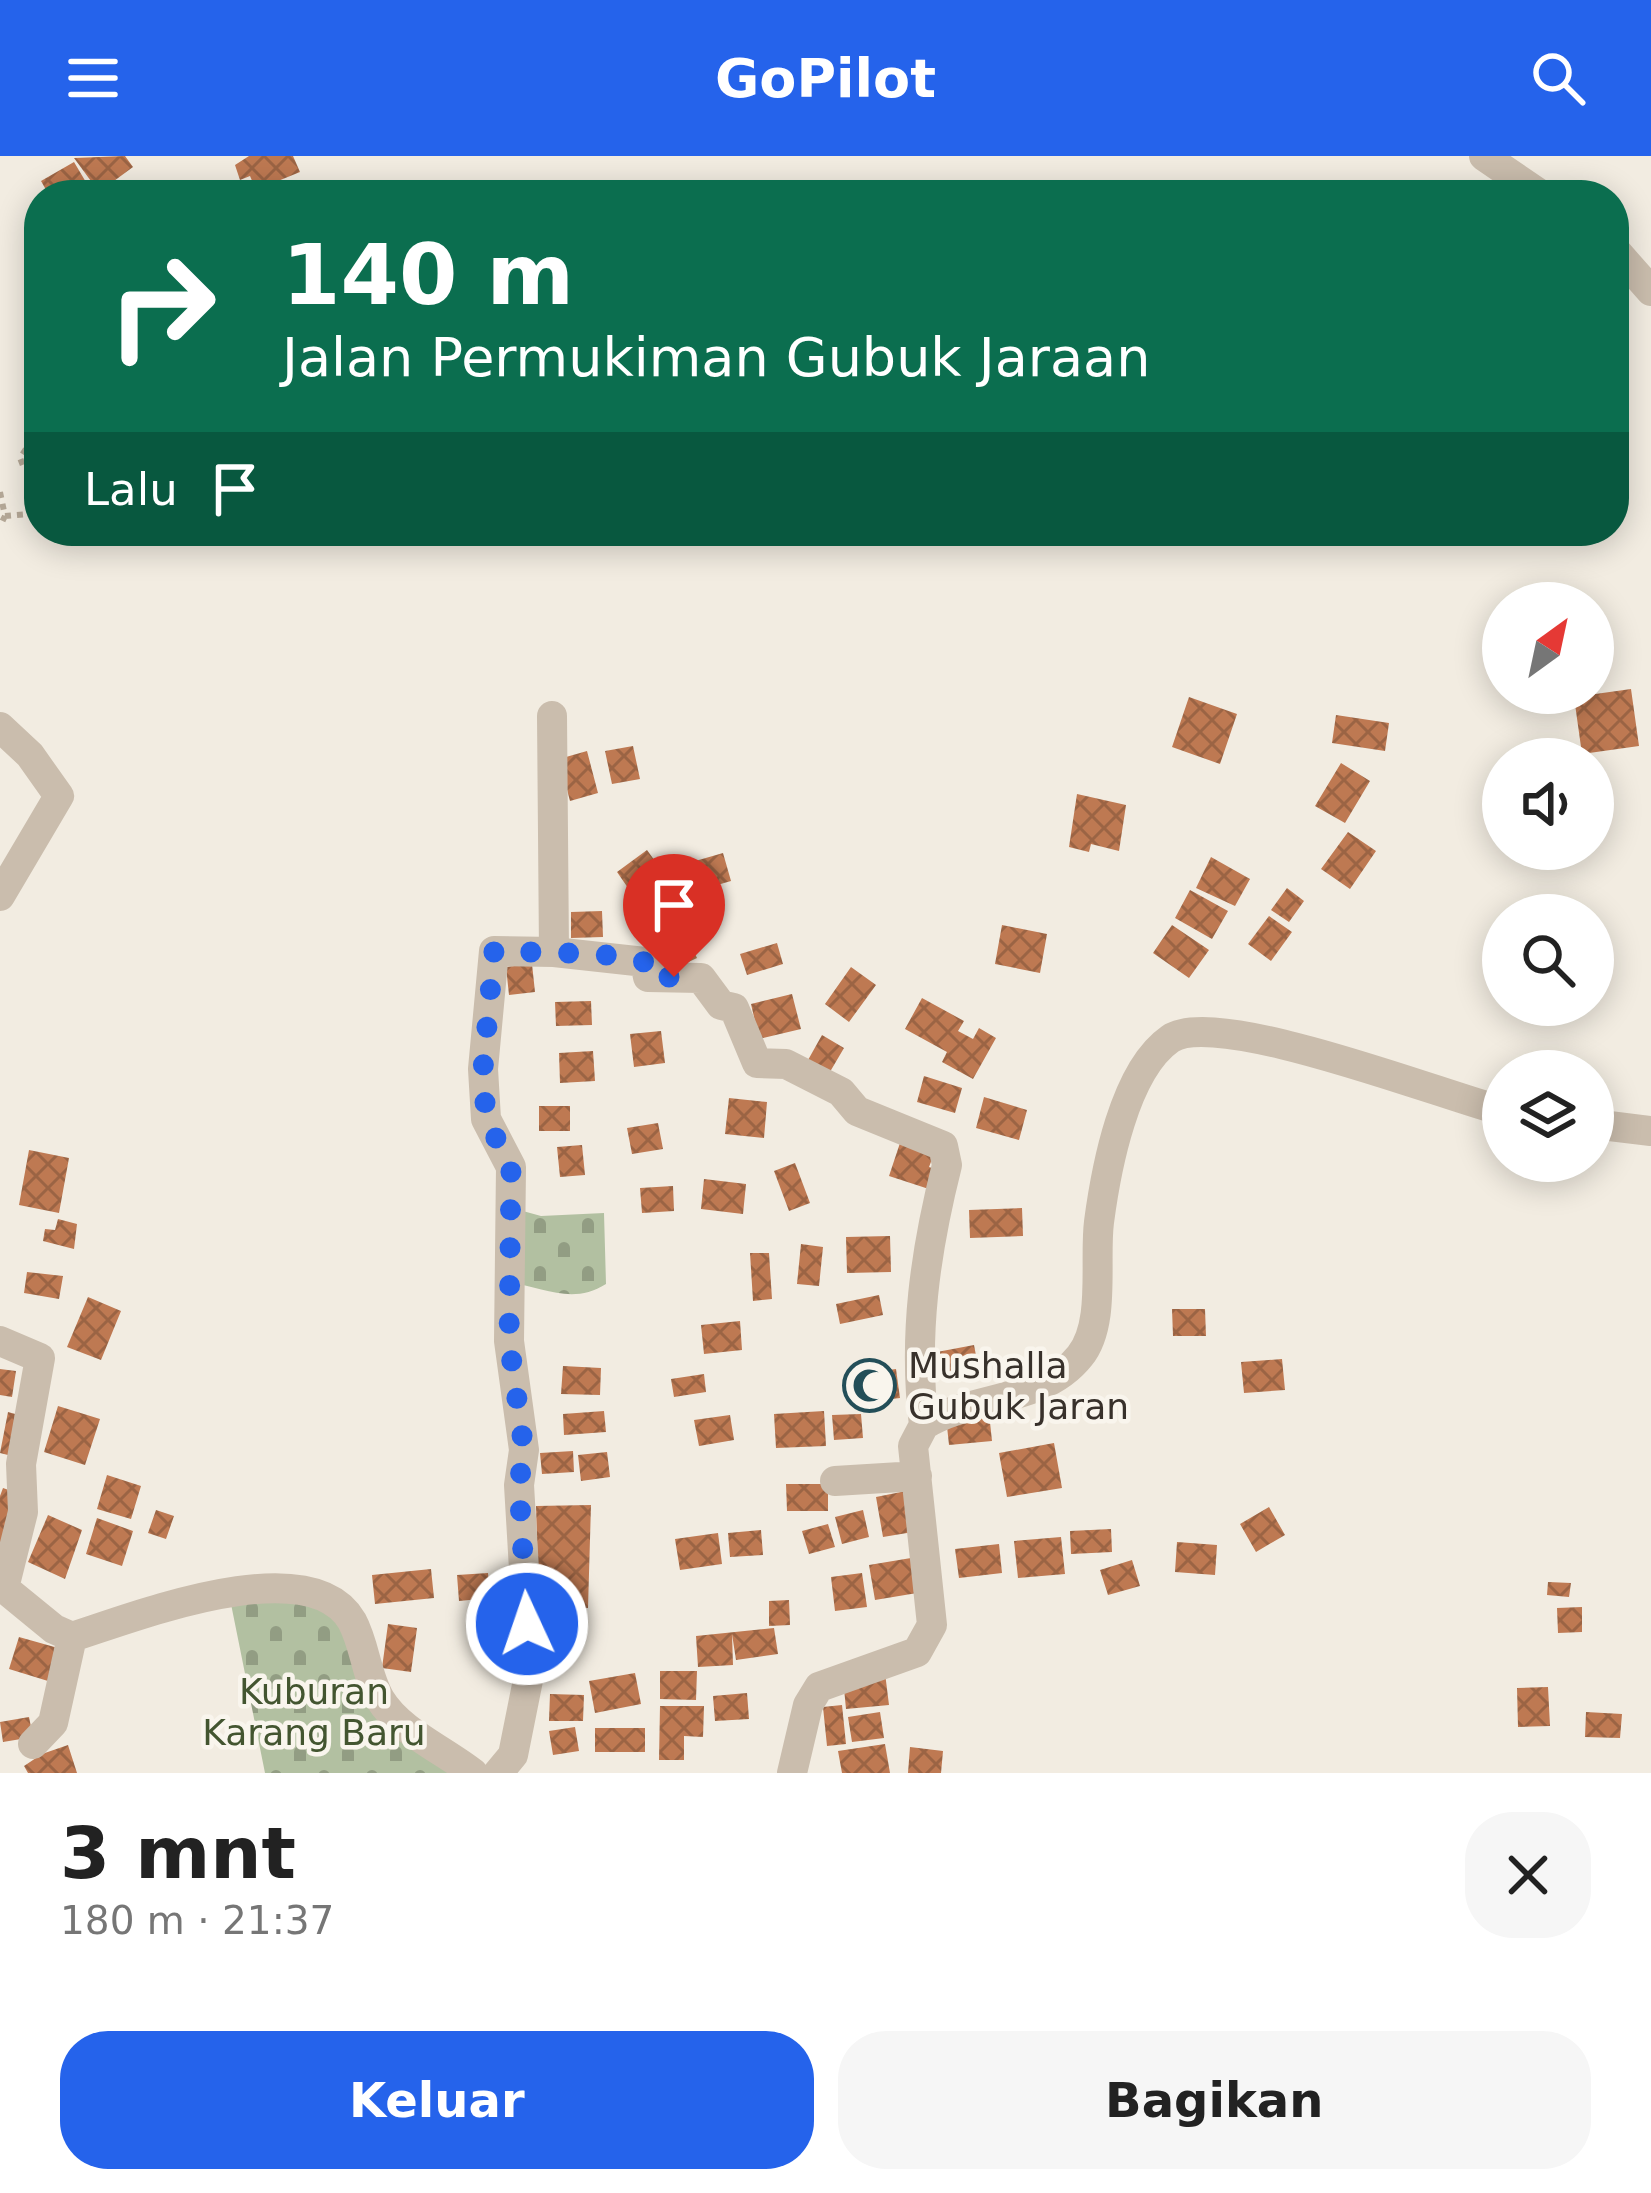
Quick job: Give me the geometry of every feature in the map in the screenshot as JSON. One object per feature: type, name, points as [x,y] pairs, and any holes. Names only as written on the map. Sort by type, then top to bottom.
[{"type":"street","points":[[1484,156],[1519,180]]},
{"type":"street","points":[[1629,266],[1651,291]]},
{"type":"street","points":[[552,716],[554,952]]},
{"type":"street","points":[[0,727],[30,755],[59,796],[0,896]]},
{"type":"street","points":[[498,1773],[513,1755],[530,1670],[519,1484],[524,1450],[509,1341],[511,1167],[486,1119],[483,1069],[494,951],[645,962],[648,977],[701,978],[722,1005],[734,1008],[757,1064],[786,1064],[841,1093],[857,1112],[943,1146],[947,1166],[923,1287],[916,1361],[924,1425],[913,1446],[932,1625],[917,1652],[819,1687],[808,1705],[792,1773]]},
{"type":"street","points":[[924,1425],[1047,1383],[1081,1355],[1094,1316],[1097,1238],[1110,1156],[1130,1096],[1169,1040],[1198,1028],[1250,1034],[1482,1105]]},
{"type":"street","points":[[1614,1127],[1651,1131]]},
{"type":"street","points":[[0,1341],[40,1358],[20,1464],[22,1512],[2,1586],[53,1629],[73,1637],[203,1594],[245,1590],[326,1600],[351,1619],[370,1678],[390,1712],[473,1773]]},
{"type":"street","points":[[835,1481],[916,1477]]},
{"type":"street","points":[[33,1744],[53,1723],[73,1637]]},
{"type":"path","points":[[0,492],[4,516],[0,526]]},
{"type":"path","points":[[4,516],[24,514]]},
{"type":"green space","points":[[512,1208],[541,1216],[604,1213],[606,1284],[570,1294],[508,1282]]},
{"type":"green space","name":"Kuburan Karang Baru","points":[[279,1600],[340,1613],[378,1715],[462,1773],[265,1773],[231,1604]]},
{"type":"building","points":[[125,156],[133,167],[115,180],[90,180],[74,158]]},
{"type":"building","points":[[249,156],[293,156],[300,172],[280,180],[252,180],[250,176],[240,180],[235,165]]},
{"type":"building","points":[[74,162],[85,180],[43,180]]},
{"type":"building","points":[[1631,689],[1639,746],[1614,750],[1614,738],[1580,738],[1576,714],[1614,714],[1614,691]]},
{"type":"building","points":[[1189,697],[1237,714],[1220,764],[1172,747]]},
{"type":"building","points":[[1336,715],[1389,723],[1385,751],[1332,743]]},
{"type":"building","points":[[633,746],[640,779],[612,784],[605,751]]},
{"type":"building","points":[[587,751],[598,793],[570,801],[559,759]]},
{"type":"building","points":[[1341,763],[1370,781],[1345,823],[1315,806]]},
{"type":"building","points":[[1077,794],[1126,805],[1119,851],[1091,844],[1089,852],[1069,847]]},
{"type":"building","points":[[1348,832],[1376,851],[1350,889],[1321,869]]},
{"type":"building","points":[[647,850],[665,875],[635,898],[617,872]]},
{"type":"building","points":[[723,853],[731,881],[693,892],[685,864]]},
{"type":"building","points":[[1211,857],[1250,879],[1235,906],[1196,888]]},
{"type":"building","points":[[1287,888],[1304,901],[1289,922],[1271,910]]},
{"type":"building","points":[[1190,890],[1228,911],[1212,939],[1175,918]]},
{"type":"building","points":[[602,911],[603,937],[571,938],[571,912]]},
{"type":"building","points":[[1269,916],[1292,932],[1271,961],[1248,944]]},
{"type":"building","points":[[1002,925],[1047,934],[1040,973],[995,964]]},
{"type":"building","points":[[1172,925],[1209,950],[1189,978],[1153,953]]},
{"type":"building","points":[[682,927],[697,958],[661,975],[646,944]]},
{"type":"building","points":[[777,943],[783,964],[747,975],[740,954]]},
{"type":"building","points":[[532,964],[535,992],[509,995],[506,967]]},
{"type":"building","points":[[851,967],[876,985],[849,1022],[825,1004]]},
{"type":"building","points":[[792,994],[801,1029],[759,1039],[751,1004]]},
{"type":"building","points":[[922,998],[964,1021],[958,1031],[973,1039],[979,1028],[996,1038],[973,1079],[942,1062],[947,1052],[905,1029]]},
{"type":"building","points":[[591,1001],[592,1025],[556,1026],[555,1002]]},
{"type":"building","points":[[661,1031],[665,1063],[634,1067],[630,1034]]},
{"type":"building","points":[[822,1035],[844,1048],[824,1082],[803,1069]]},
{"type":"building","points":[[593,1051],[595,1081],[560,1083],[559,1053]]},
{"type":"building","points":[[924,1076],[962,1088],[955,1113],[917,1102]]},
{"type":"building","points":[[984,1097],[1027,1110],[1019,1140],[976,1128]]},
{"type":"building","points":[[729,1098],[767,1102],[764,1138],[725,1134]]},
{"type":"building","points":[[539,1106],[570,1106],[570,1131],[539,1131]]},
{"type":"building","points":[[658,1123],[663,1149],[632,1154],[627,1128]]},
{"type":"building","points":[[900,1143],[934,1154],[929,1167],[944,1172],[938,1192],[889,1176]]},
{"type":"building","points":[[582,1145],[585,1175],[560,1177],[557,1147]]},
{"type":"building","points":[[29,1150],[69,1158],[59,1213],[19,1205]]},
{"type":"building","points":[[795,1163],[810,1203],[789,1211],[774,1171]]},
{"type":"building","points":[[704,1179],[746,1184],[743,1214],[701,1209]]},
{"type":"building","points":[[673,1186],[674,1211],[642,1213],[640,1188]]},
{"type":"building","points":[[1022,1208],[1023,1236],[970,1238],[969,1210]]},
{"type":"building","points":[[58,1219],[77,1224],[74,1249],[43,1241],[45,1229],[55,1230]]},
{"type":"building","points":[[890,1236],[891,1272],[847,1273],[846,1237]]},
{"type":"building","points":[[801,1244],[823,1247],[819,1286],[797,1284]]},
{"type":"building","points":[[750,1253],[769,1253],[772,1299],[753,1301]]},
{"type":"building","points":[[27,1272],[63,1276],[59,1299],[24,1293]]},
{"type":"building","points":[[879,1295],[883,1315],[840,1324],[836,1304]]},
{"type":"building","points":[[88,1297],[121,1311],[101,1360],[67,1347]]},
{"type":"building","points":[[1172,1309],[1205,1309],[1206,1336],[1173,1336]]},
{"type":"building","points":[[740,1321],[742,1350],[704,1354],[701,1325]]},
{"type":"building","points":[[974,1345],[979,1371],[943,1378],[937,1352]]},
{"type":"building","points":[[1282,1359],[1285,1390],[1244,1393],[1241,1362]]},
{"type":"building","points":[[563,1366],[601,1368],[600,1395],[561,1394]]},
{"type":"building","points":[[0,1369],[16,1371],[12,1397],[0,1395]]},
{"type":"building","points":[[896,1369],[900,1398],[850,1404],[846,1376]]},
{"type":"building","points":[[704,1374],[706,1392],[674,1397],[671,1379]]},
{"type":"building","points":[[58,1406],[100,1419],[85,1465],[44,1452]]},
{"type":"building","points":[[604,1411],[606,1432],[564,1435],[563,1414]]},
{"type":"building","points":[[824,1411],[826,1446],[776,1448],[774,1414]]},
{"type":"building","points":[[8,1412],[26,1417],[16,1457],[0,1453]]},
{"type":"building","points":[[989,1413],[992,1441],[949,1445],[946,1417]]},
{"type":"building","points":[[861,1414],[863,1438],[834,1440],[832,1415]]},
{"type":"building","points":[[730,1415],[734,1440],[699,1446],[694,1420]]},
{"type":"building","points":[[1054,1443],[1062,1488],[1007,1497],[999,1453]]},
{"type":"building","points":[[573,1451],[574,1472],[542,1474],[540,1453]]},
{"type":"building","points":[[607,1452],[610,1477],[581,1481],[578,1455]]},
{"type":"building","points":[[107,1475],[141,1486],[131,1519],[97,1509]]},
{"type":"building","points":[[786,1484],[828,1484],[828,1511],[787,1511]]},
{"type":"building","points":[[3,1488],[20,1494],[0,1552],[0,1496]]},
{"type":"building","points":[[911,1490],[919,1531],[883,1537],[876,1497]]},
{"type":"building","points":[[591,1505],[588,1608],[539,1610],[536,1506]]},
{"type":"building","points":[[1269,1507],[1285,1535],[1256,1552],[1240,1524]]},
{"type":"building","points":[[156,1510],[174,1516],[166,1539],[148,1533]]},
{"type":"building","points":[[863,1510],[869,1537],[842,1544],[835,1517]]},
{"type":"building","points":[[48,1515],[82,1530],[65,1579],[28,1562]]},
{"type":"building","points":[[97,1518],[133,1531],[122,1566],[86,1554]]},
{"type":"building","points":[[828,1524],[835,1547],[809,1554],[802,1531]]},
{"type":"building","points":[[1111,1529],[1112,1552],[1071,1554],[1070,1531]]},
{"type":"building","points":[[761,1530],[763,1555],[730,1557],[728,1533]]},
{"type":"building","points":[[718,1533],[722,1564],[680,1570],[675,1539]]},
{"type":"building","points":[[1061,1537],[1065,1574],[1018,1578],[1014,1541]]},
{"type":"building","points":[[1177,1542],[1217,1545],[1215,1575],[1175,1572]]},
{"type":"building","points":[[999,1544],[1002,1573],[959,1578],[955,1549]]},
{"type":"building","points":[[911,1558],[917,1593],[875,1600],[869,1565]]},
{"type":"building","points":[[1132,1560],[1140,1586],[1108,1595],[1100,1570]]},
{"type":"building","points":[[431,1569],[434,1598],[375,1604],[372,1575]]},
{"type":"building","points":[[488,1573],[490,1598],[459,1601],[457,1575]]},
{"type":"building","points":[[862,1573],[867,1607],[835,1611],[831,1577]]},
{"type":"building","points":[[1548,1582],[1571,1583],[1569,1597],[1547,1595]]},
{"type":"building","points":[[789,1600],[790,1625],[769,1626],[769,1601]]},
{"type":"building","points":[[1582,1607],[1582,1632],[1558,1633],[1557,1608]]},
{"type":"building","points":[[388,1624],[417,1628],[411,1672],[382,1668]]},
{"type":"building","points":[[774,1628],[778,1654],[736,1660],[732,1634],[733,1665],[698,1667],[696,1636]]},
{"type":"building","points":[[19,1637],[58,1648],[48,1681],[9,1669]]},
{"type":"building","points":[[660,1671],[697,1671],[696,1700],[660,1699]]},
{"type":"building","points":[[635,1673],[641,1704],[595,1713],[589,1681]]},
{"type":"building","points":[[885,1673],[889,1705],[846,1709],[843,1678]]},
{"type":"building","points":[[1548,1687],[1550,1726],[1518,1727],[1517,1688]]},
{"type":"building","points":[[747,1693],[749,1719],[715,1721],[713,1696]]},
{"type":"building","points":[[550,1694],[584,1695],[583,1721],[549,1721]]},
{"type":"building","points":[[842,1705],[846,1744],[827,1746],[823,1707]]},
{"type":"building","points":[[660,1706],[704,1706],[703,1737],[684,1736],[684,1760],[659,1760]]},
{"type":"building","points":[[880,1712],[884,1738],[852,1742],[848,1717]]},
{"type":"building","points":[[1586,1712],[1622,1714],[1620,1738],[1585,1737]]},
{"type":"building","points":[[29,1717],[33,1737],[3,1742],[0,1722]]},
{"type":"building","points":[[575,1727],[579,1751],[553,1755],[549,1731]]},
{"type":"building","points":[[595,1728],[645,1728],[645,1752],[595,1752]]},
{"type":"building","points":[[885,1744],[890,1773],[842,1773],[838,1751]]},
{"type":"building","points":[[68,1745],[77,1773],[28,1773],[24,1766]]},
{"type":"building","points":[[910,1747],[943,1751],[941,1773],[908,1773]]},
{"type":"place","name":"Mushalla Gubuk Jaran","points":[[869,1386]]},
{"type":"route","points":[[527,1624],[519,1484],[524,1450],[509,1341],[511,1167],[486,1119],[483,1069],[494,951],[600,954],[645,962],[648,977],[674,977]]}]
